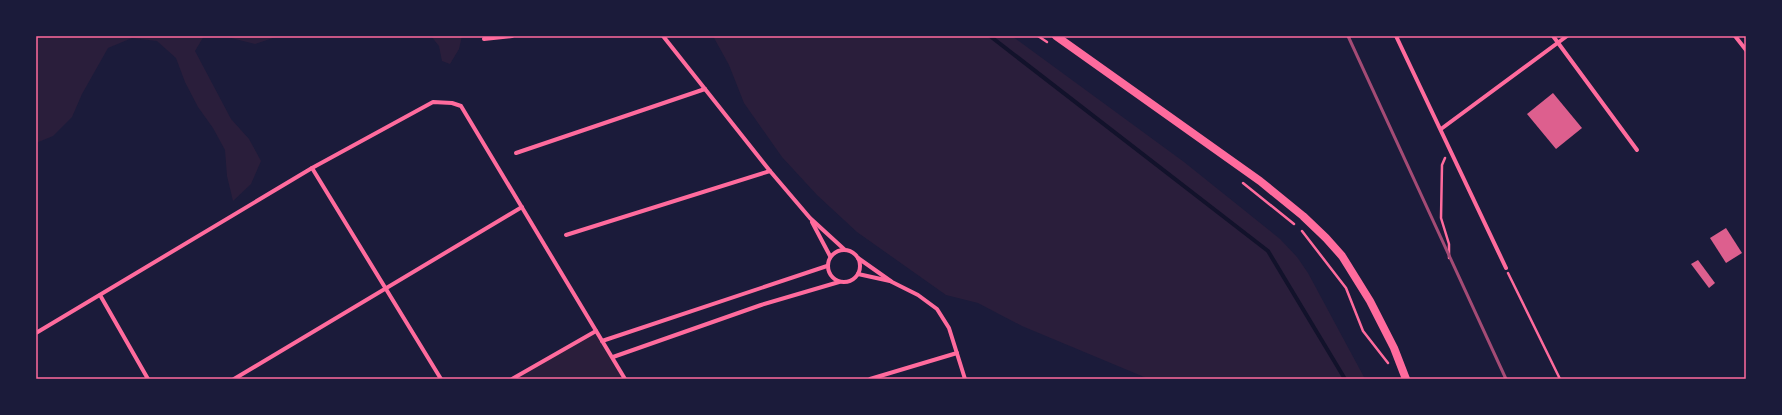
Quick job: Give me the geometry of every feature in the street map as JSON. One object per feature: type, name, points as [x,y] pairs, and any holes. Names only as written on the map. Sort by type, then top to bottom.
[{"type":"main road","points":[[1056,36],[1260,181],[1303,216],[1326,238],[1342,256],[1370,301],[1394,348],[1406,379]]},
{"type":"street","points":[[484,39],[512,36]]},
{"type":"street","points":[[663,36],[770,171],[810,218],[845,250]]},
{"type":"street","points":[[1396,36],[1506,268]]},
{"type":"street","points":[[1553,36],[1637,150]]},
{"type":"street","points":[[1441,129],[1567,36]]},
{"type":"street","points":[[1735,36],[1746,50]]},
{"type":"street","points":[[516,153],[705,89]]},
{"type":"street","points":[[36,333],[312,168],[433,102],[452,103],[461,106],[625,379]]},
{"type":"street","points":[[312,168],[441,379]]},
{"type":"street","points":[[566,235],[770,171]]},
{"type":"street","points":[[234,379],[522,207]]},
{"type":"street","points":[[810,218],[830,256]]},
{"type":"street","points":[[840,282],[830,276],[827,266],[830,256],[839,250],[850,251],[892,282],[918,295],[937,308],[949,328],[965,379]]},
{"type":"street","points":[[612,357],[761,305],[840,282],[850,281],[858,274],[860,269],[858,258]]},
{"type":"street","points":[[602,341],[827,266]]},
{"type":"street","points":[[858,274],[892,282]]},
{"type":"street","points":[[100,295],[148,379]]},
{"type":"street","points":[[512,379],[596,331]]},
{"type":"street","points":[[870,379],[957,353]]},
{"type":"path","points":[[1038,36],[1051,45]]},
{"type":"path","points":[[1449,258],[1449,244],[1442,218],[1441,185],[1442,165],[1450,148]]},
{"type":"path","points":[[1242,182],[1295,224]]},
{"type":"path","points":[[1301,229],[1346,288],[1363,331],[1389,364]]},
{"type":"path","points":[[1506,268],[1560,379]]},
{"type":"shaded area","points":[[36,36],[204,36],[195,51],[231,119],[249,139],[261,161],[251,184],[233,201],[227,176],[225,150],[213,128],[198,107],[185,82],[176,58],[157,41],[132,38],[108,48],[82,94],[72,117],[53,136],[36,143]]},
{"type":"shaded area","points":[[223,36],[279,36],[255,44]]},
{"type":"shaded area","points":[[431,36],[462,36],[459,49],[450,64],[442,61],[439,46]]},
{"type":"shaded area","points":[[713,36],[1012,36],[1184,162],[1280,239],[1297,257],[1308,273],[1365,379],[1149,379],[1022,326],[978,303],[946,295],[857,232],[817,195],[782,157],[744,103],[729,65]]},
{"type":"shaded area","points":[[596,331],[625,379],[512,379]]},
{"type":"building","points":[[1553,93],[1582,128],[1556,149],[1527,114]]},
{"type":"building","points":[[1726,228],[1742,253],[1726,263],[1710,238]]},
{"type":"building","points":[[1698,260],[1715,283],[1709,288],[1691,264]]},
{"type":"waterway","points":[[990,36],[1268,251],[1345,379]]},
{"type":"railway","points":[[1348,36],[1506,379]]}]
